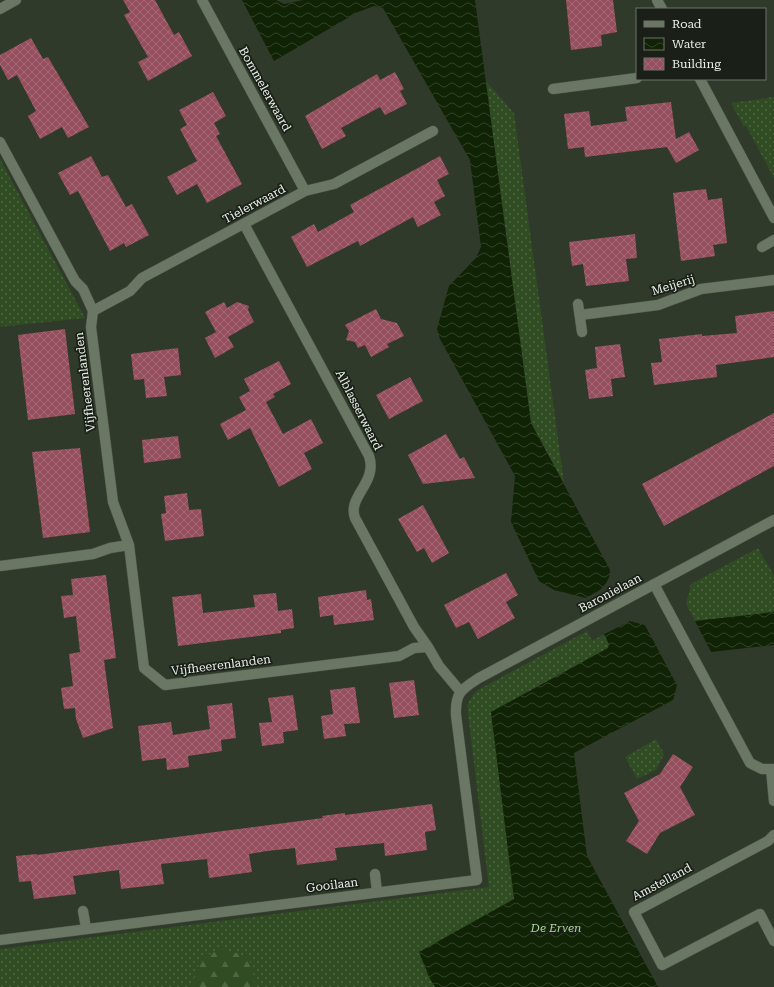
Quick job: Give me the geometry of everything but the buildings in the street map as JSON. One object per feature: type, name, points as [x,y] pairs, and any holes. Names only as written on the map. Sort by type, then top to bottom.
[{"type":"street","points":[[0,9],[16,0]]},
{"type":"street","name":"Bommelerwaard","points":[[202,0],[305,191]]},
{"type":"street","points":[[553,89],[636,78]]},
{"type":"street","points":[[701,80],[774,218]]},
{"type":"street","name":"Tielerwaard","points":[[93,311],[130,291],[142,278],[305,191],[334,184],[434,131]]},
{"type":"street","name":"Vijfheerenlanden","points":[[0,142],[75,281],[83,289],[93,311],[91,327],[113,502],[129,545],[144,668],[165,685],[399,656],[414,648],[428,647]]},
{"type":"street","name":"Alblasserwaard","points":[[244,224],[367,452],[370,460],[370,474],[356,501],[354,515],[414,627],[439,666],[460,691]]},
{"type":"street","points":[[762,247],[774,240]]},
{"type":"street","name":"Meijerij","points":[[580,315],[658,305],[701,290],[774,280]]},
{"type":"street","points":[[578,304],[582,332]]},
{"type":"street","name":"Baronielaan","points":[[460,691],[479,678],[774,520]]},
{"type":"street","points":[[0,566],[93,554],[110,548],[129,545]]},
{"type":"street","points":[[654,584],[750,763],[757,768],[772,769],[774,801]]},
{"type":"street","name":"Gooilaan","points":[[0,940],[477,880],[456,714],[456,699],[460,691]]},
{"type":"street","name":"Amstelland","points":[[774,835],[753,849],[634,912],[662,965],[760,914],[774,941]]},
{"type":"street","points":[[375,874],[377,892]]},
{"type":"street","points":[[83,911],[86,928]]},
{"type":"green space","points":[[486,81],[514,113],[564,483],[531,423]]},
{"type":"green space","points":[[774,97],[774,178],[746,126],[744,127],[731,103]]},
{"type":"green space","points":[[0,159],[84,316],[85,318],[0,327]]},
{"type":"green space","points":[[758,548],[774,576],[774,612],[695,621],[686,604],[691,584]]},
{"type":"green space","name":"De Erven","points":[[587,631],[592,641],[604,634],[609,644],[608,648],[491,712],[512,879],[658,987],[0,987],[0,949],[489,887],[467,705],[478,690]]},
{"type":"green space","points":[[656,739],[664,754],[656,770],[637,779],[625,757]]},
{"type":"green space","points":[[221,949],[244,956],[248,959],[251,963],[255,987],[193,987],[195,973],[200,963],[208,956]]},
{"type":"water","points":[[242,0],[276,0],[284,4],[303,0],[475,0],[531,423],[610,570],[606,584],[595,593],[586,598],[554,590],[539,581],[511,522],[515,476],[440,339],[437,329],[449,286],[476,258],[481,247],[470,160],[383,8],[374,6],[358,12],[274,61]]},
{"type":"water","points":[[774,612],[774,645],[711,652],[695,621]]},
{"type":"water","points":[[630,621],[645,625],[677,685],[673,700],[574,753],[587,856],[658,987],[435,987],[429,977],[419,952],[514,899],[491,712],[608,648],[609,644],[604,634]]},
{"type":"pier","points":[[629,619],[647,624],[679,685],[677,694],[677,685],[645,625],[630,621],[602,635],[603,633]]}]
